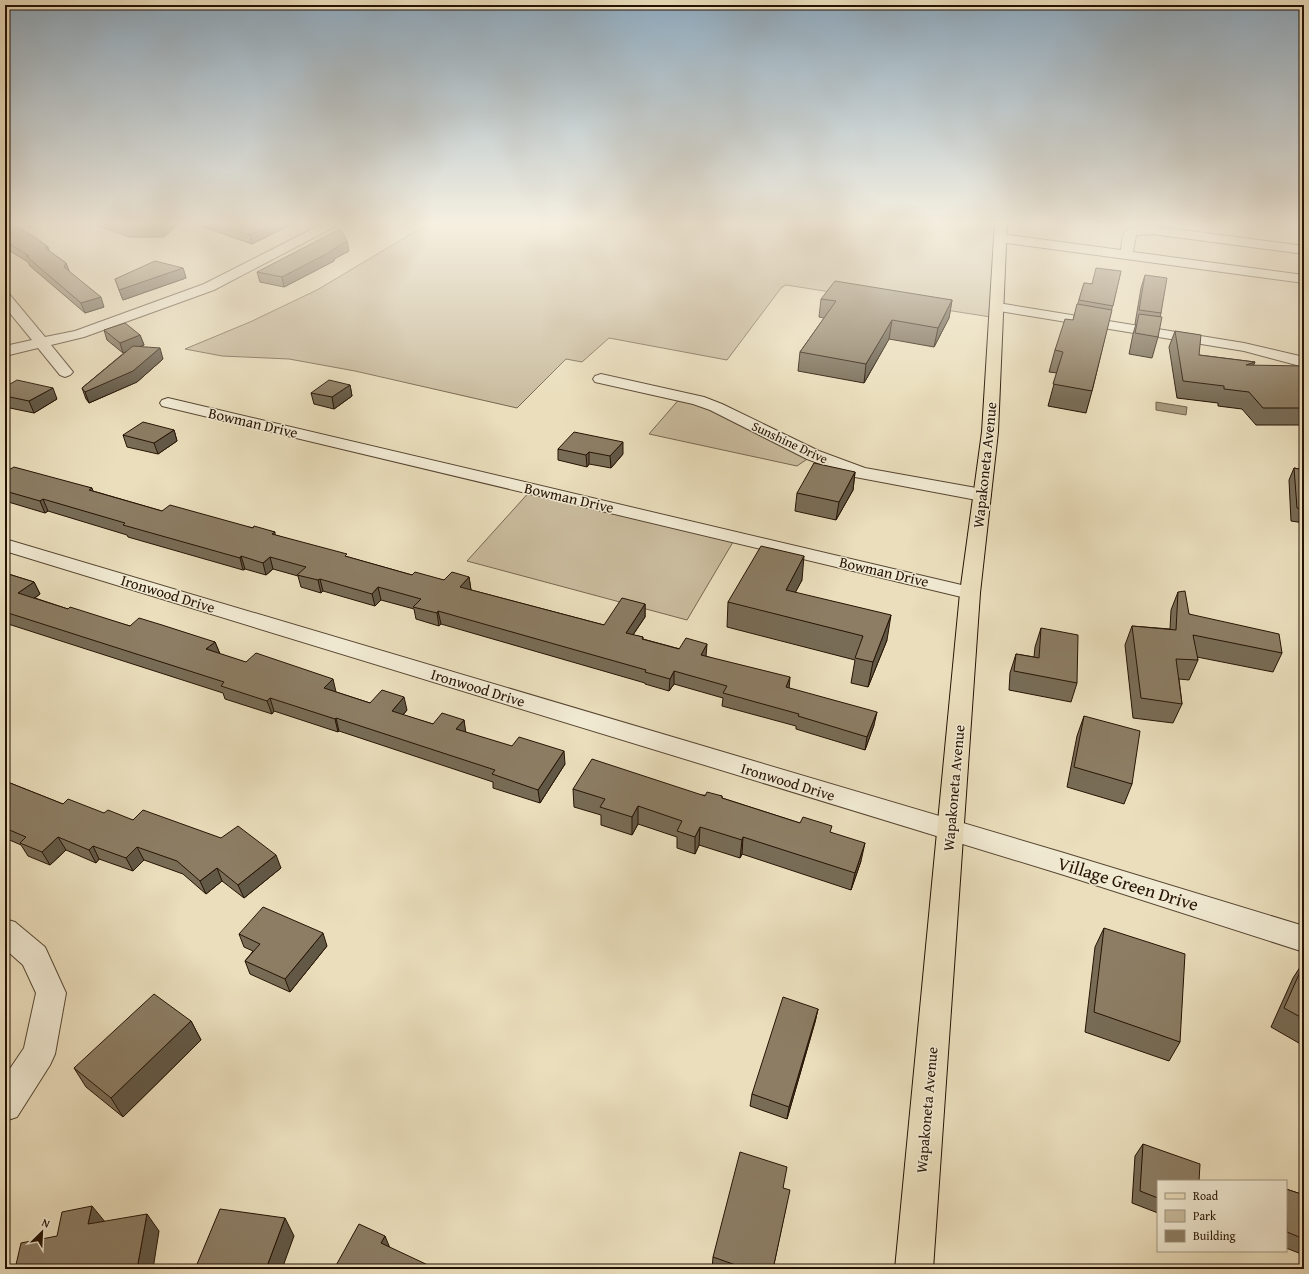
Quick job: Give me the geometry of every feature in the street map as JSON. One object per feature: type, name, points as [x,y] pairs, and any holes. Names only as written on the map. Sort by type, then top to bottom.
[{"type":"main road","name":"Wapakoneta Avenue","points":[[914,1269],[970,593],[990,432],[999,281]]},
{"type":"street","points":[[5,351],[78,334],[209,287],[220,281]]},
{"type":"street","points":[[5,298],[65,372]]},
{"type":"street","points":[[998,307],[1244,347],[1304,362]]},
{"type":"street","name":"Sunshine Drive","points":[[601,379],[698,400],[716,407],[813,455],[861,473],[982,495]]},
{"type":"street","name":"Bowman Drive","points":[[168,403],[970,593]]},
{"type":"street","name":"Ironwood Drive","points":[[5,545],[951,831]]},
{"type":"street","name":"Village Green Drive","points":[[951,831],[1064,864],[1304,939]]},
{"type":"street","points":[[5,931],[34,956],[50,993],[39,1054],[5,1105]]},
{"type":"green space","points":[[331,281],[999,281],[997,318],[786,285],[781,288],[727,360],[609,338],[582,362],[566,359],[517,408],[355,371],[289,359],[222,356],[185,349],[250,322],[317,290]]},
{"type":"green space","points":[[682,396],[813,455],[797,466],[649,434]]},
{"type":"green space","points":[[532,489],[736,537],[687,620],[467,561]]},
{"type":"shaded area","points":[[1156,402],[1187,407],[1186,415],[1156,410]]},
{"type":"building","points":[[56,281],[82,281],[101,297],[81,303]]},
{"type":"building","points":[[116,281],[144,281],[119,290]]},
{"type":"building","points":[[835,281],[838,281],[952,300],[938,328],[892,320],[866,364],[800,352],[836,301],[821,299]]},
{"type":"building","points":[[1093,281],[1119,281],[1113,306],[1079,300],[1084,283],[1092,284]]},
{"type":"building","points":[[1144,281],[1166,281],[1161,313],[1139,310]]},
{"type":"building","points":[[1077,304],[1112,310],[1092,391],[1053,384],[1063,352],[1055,350],[1065,319],[1073,320]]},
{"type":"building","points":[[1139,314],[1162,317],[1158,337],[1135,333]]},
{"type":"building","points":[[125,323],[140,335],[120,343],[104,330]]},
{"type":"building","points":[[1175,331],[1201,335],[1199,355],[1255,362],[1246,365],[1304,366],[1304,396],[1302,400],[1304,401],[1304,408],[1263,408],[1249,392],[1224,389],[1224,386],[1183,381]]},
{"type":"building","points":[[133,346],[160,348],[133,371],[85,392],[82,388]]},
{"type":"building","points":[[17,380],[53,388],[29,401],[5,396],[5,387]]},
{"type":"building","points":[[329,380],[350,385],[332,397],[311,393]]},
{"type":"building","points":[[143,422],[174,430],[154,443],[123,435]]},
{"type":"building","points":[[574,432],[623,442],[610,456],[589,452],[586,455],[558,449]]},
{"type":"building","points":[[814,463],[855,472],[839,502],[797,493]]},
{"type":"building","points":[[14,467],[92,488],[89,490],[162,511],[170,505],[253,528],[254,526],[275,532],[272,534],[347,554],[345,556],[412,575],[415,572],[444,580],[452,572],[469,577],[460,587],[604,625],[622,598],[645,604],[626,633],[679,649],[686,638],[707,644],[701,655],[790,677],[786,687],[877,712],[867,737],[798,716],[799,714],[723,693],[727,686],[674,671],[670,679],[645,672],[646,670],[438,611],[437,613],[413,607],[421,599],[378,587],[372,594],[320,579],[318,580],[297,575],[306,567],[270,557],[263,563],[241,556],[240,558],[123,525],[125,523],[43,499],[40,501],[5,491],[5,472]]},
{"type":"building","points":[[1294,468],[1304,470],[1304,510],[1297,508]]},
{"type":"building","points":[[761,546],[804,556],[786,590],[891,615],[873,662],[855,658],[863,636],[728,602]]},
{"type":"building","points":[[5,573],[34,582],[18,593],[68,609],[70,607],[130,626],[139,618],[215,642],[206,649],[246,662],[256,653],[333,679],[324,688],[370,703],[382,690],[404,697],[392,711],[433,724],[442,713],[464,720],[456,729],[512,746],[519,737],[564,751],[538,790],[492,774],[495,770],[270,698],[267,701],[221,686],[224,682],[5,612]]},
{"type":"building","points":[[1185,591],[1189,614],[1279,634],[1282,653],[1193,635],[1198,660],[1176,659],[1182,704],[1141,698],[1132,626],[1176,630],[1178,592]]},
{"type":"building","points":[[1041,628],[1078,635],[1077,683],[1014,671],[1016,654],[1039,658]]},
{"type":"building","points":[[1084,716],[1140,731],[1132,784],[1074,767]]},
{"type":"building","points":[[592,759],[705,796],[707,792],[722,796],[722,798],[800,823],[803,817],[832,826],[830,832],[865,843],[855,873],[743,837],[742,840],[700,827],[695,837],[677,831],[682,821],[638,806],[632,817],[600,807],[605,799],[573,789]]},
{"type":"building","points":[[5,781],[63,804],[68,799],[104,813],[108,810],[133,820],[143,810],[221,838],[238,826],[276,855],[238,885],[217,868],[200,881],[177,861],[137,847],[126,858],[93,846],[89,850],[58,837],[42,852],[20,843],[26,837],[5,828]]},
{"type":"building","points":[[263,907],[323,933],[285,979],[245,961],[260,944],[239,934]]},
{"type":"building","points":[[1104,928],[1185,954],[1180,1042],[1094,1012]]},
{"type":"building","points":[[1304,963],[1304,1019],[1284,1008]]},
{"type":"building","points":[[154,994],[191,1021],[111,1098],[74,1068]]},
{"type":"building","points":[[783,997],[818,1009],[789,1107],[752,1094]]},
{"type":"building","points":[[1143,1144],[1200,1164],[1199,1180],[1157,1180],[1157,1198],[1140,1191]]},
{"type":"building","points":[[740,1152],[787,1167],[783,1188],[790,1190],[773,1269],[747,1269],[713,1257]]},
{"type":"building","points":[[1287,1189],[1304,1195],[1304,1239],[1287,1232]]},
{"type":"building","points":[[92,1206],[88,1224],[147,1214],[137,1269],[15,1269],[21,1243],[57,1236],[62,1212]]},
{"type":"building","points":[[220,1209],[285,1218],[266,1269],[195,1269]]},
{"type":"building","points":[[359,1224],[385,1236],[381,1243],[430,1266],[428,1269],[334,1269]]}]
